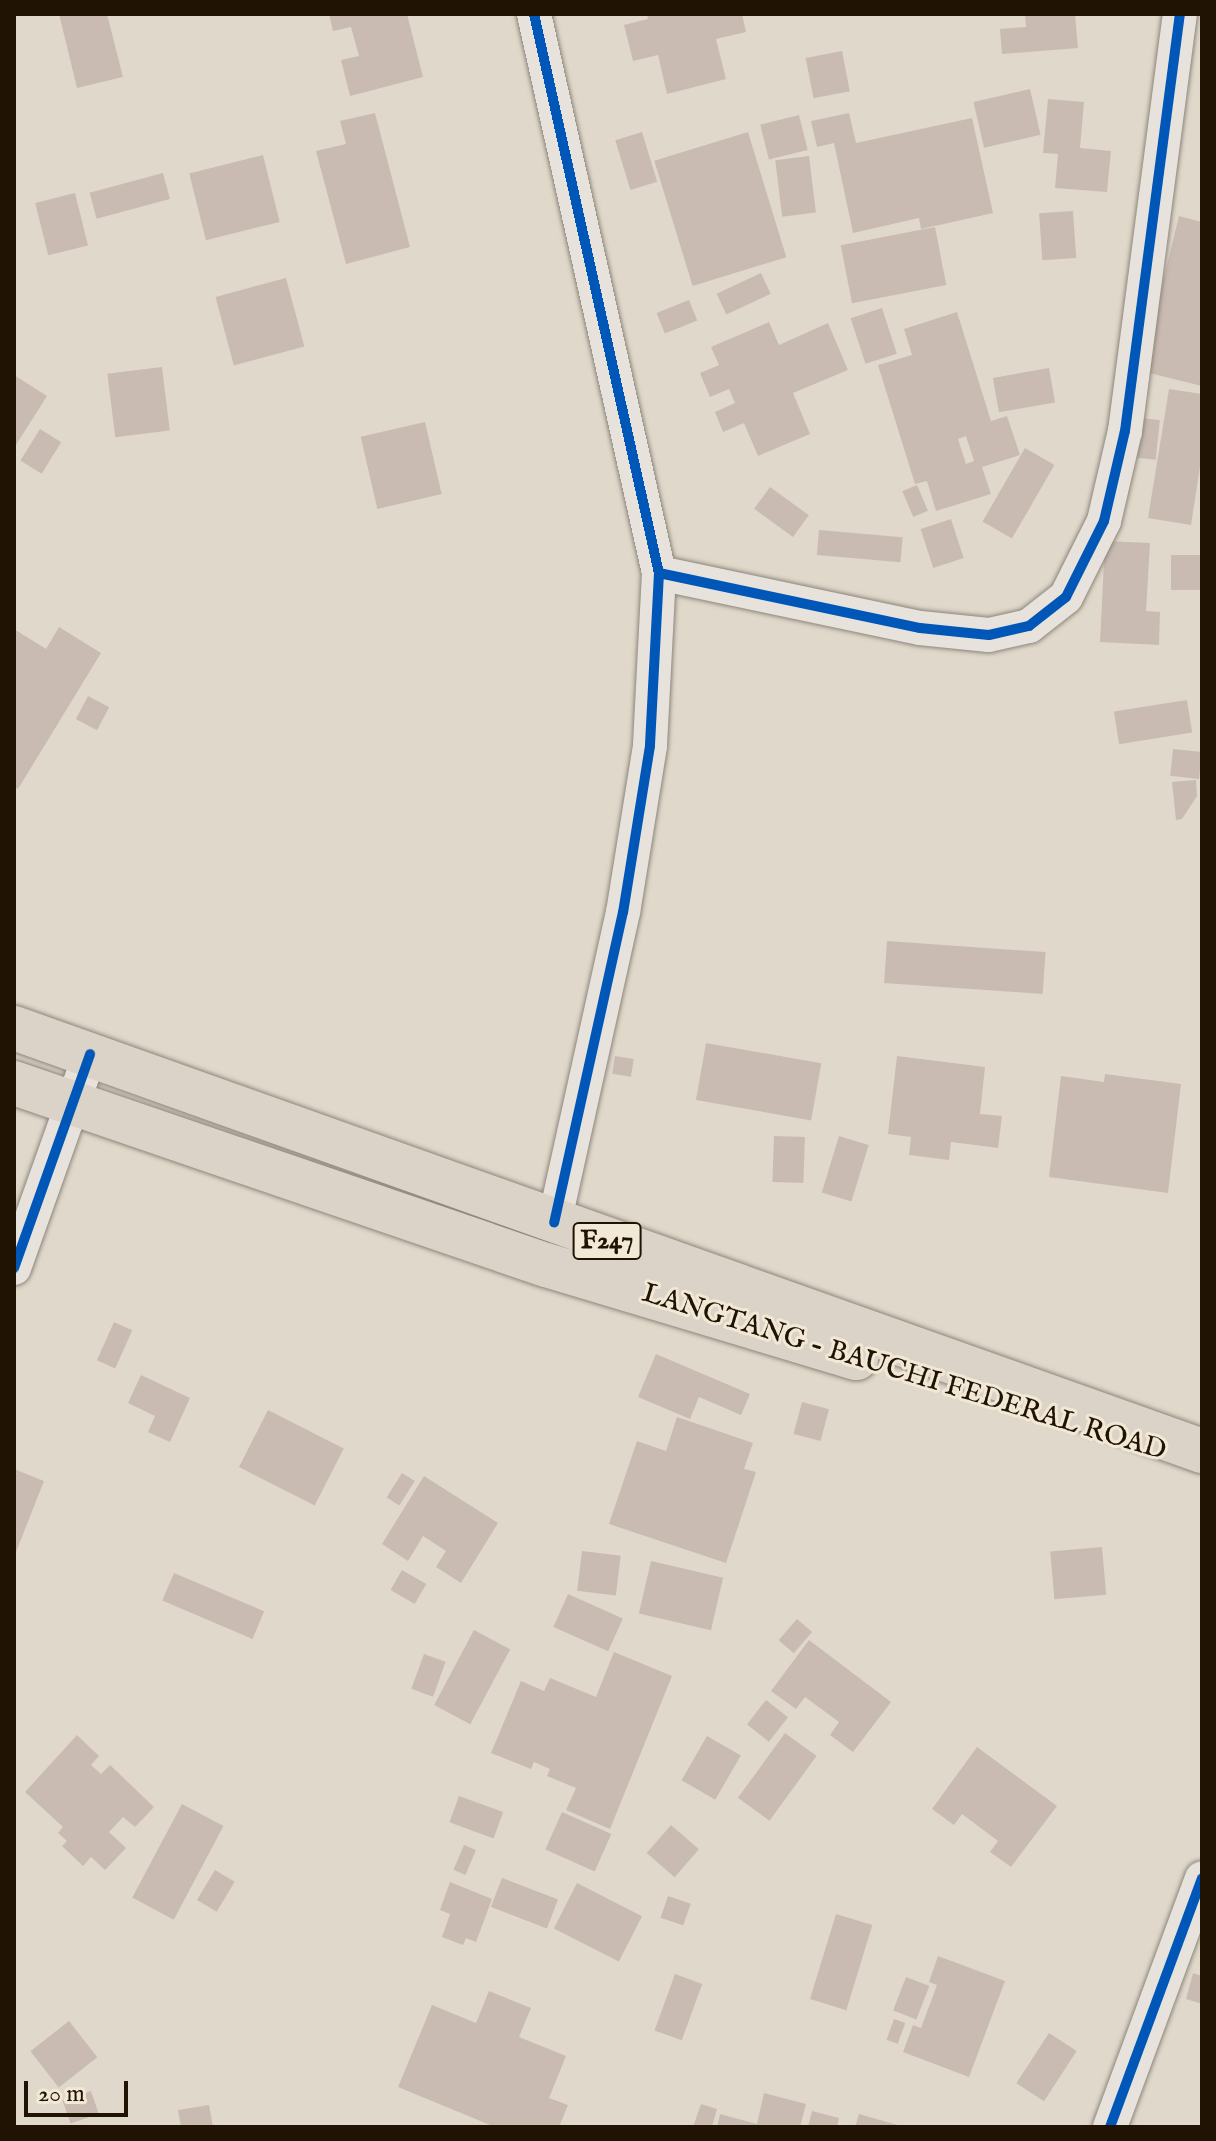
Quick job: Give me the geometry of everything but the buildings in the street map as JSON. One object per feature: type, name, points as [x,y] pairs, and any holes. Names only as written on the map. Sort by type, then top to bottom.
[{"type":"main road","name":"LANGTANG - BAUCHI FEDERAL ROAD","points":[[14,1028],[1202,1451]]},
{"type":"main road","name":"LANGTANG - BAUCHI FEDERAL ROAD","points":[[14,1083],[546,1265],[1202,1462]]},
{"type":"street","points":[[534,14],[659,573],[648,761],[623,912],[554,1222]]},
{"type":"street","points":[[659,573],[920,628],[989,635],[1029,626],[1066,597],[1104,521],[1125,431],[1180,14]]},
{"type":"street","points":[[14,1268],[90,1054]]},
{"type":"street","points":[[1110,2127],[1202,1878]]},
{"type":"cycle path","points":[[534,14],[659,573],[650,746],[623,912],[554,1222]]},
{"type":"cycle path","points":[[659,573],[920,628],[989,635],[1029,626],[1066,597],[1104,521],[1125,431],[1180,14]]},
{"type":"cycle path","points":[[14,1268],[90,1054]]},
{"type":"cycle path","points":[[1110,2127],[1202,1878]]}]
